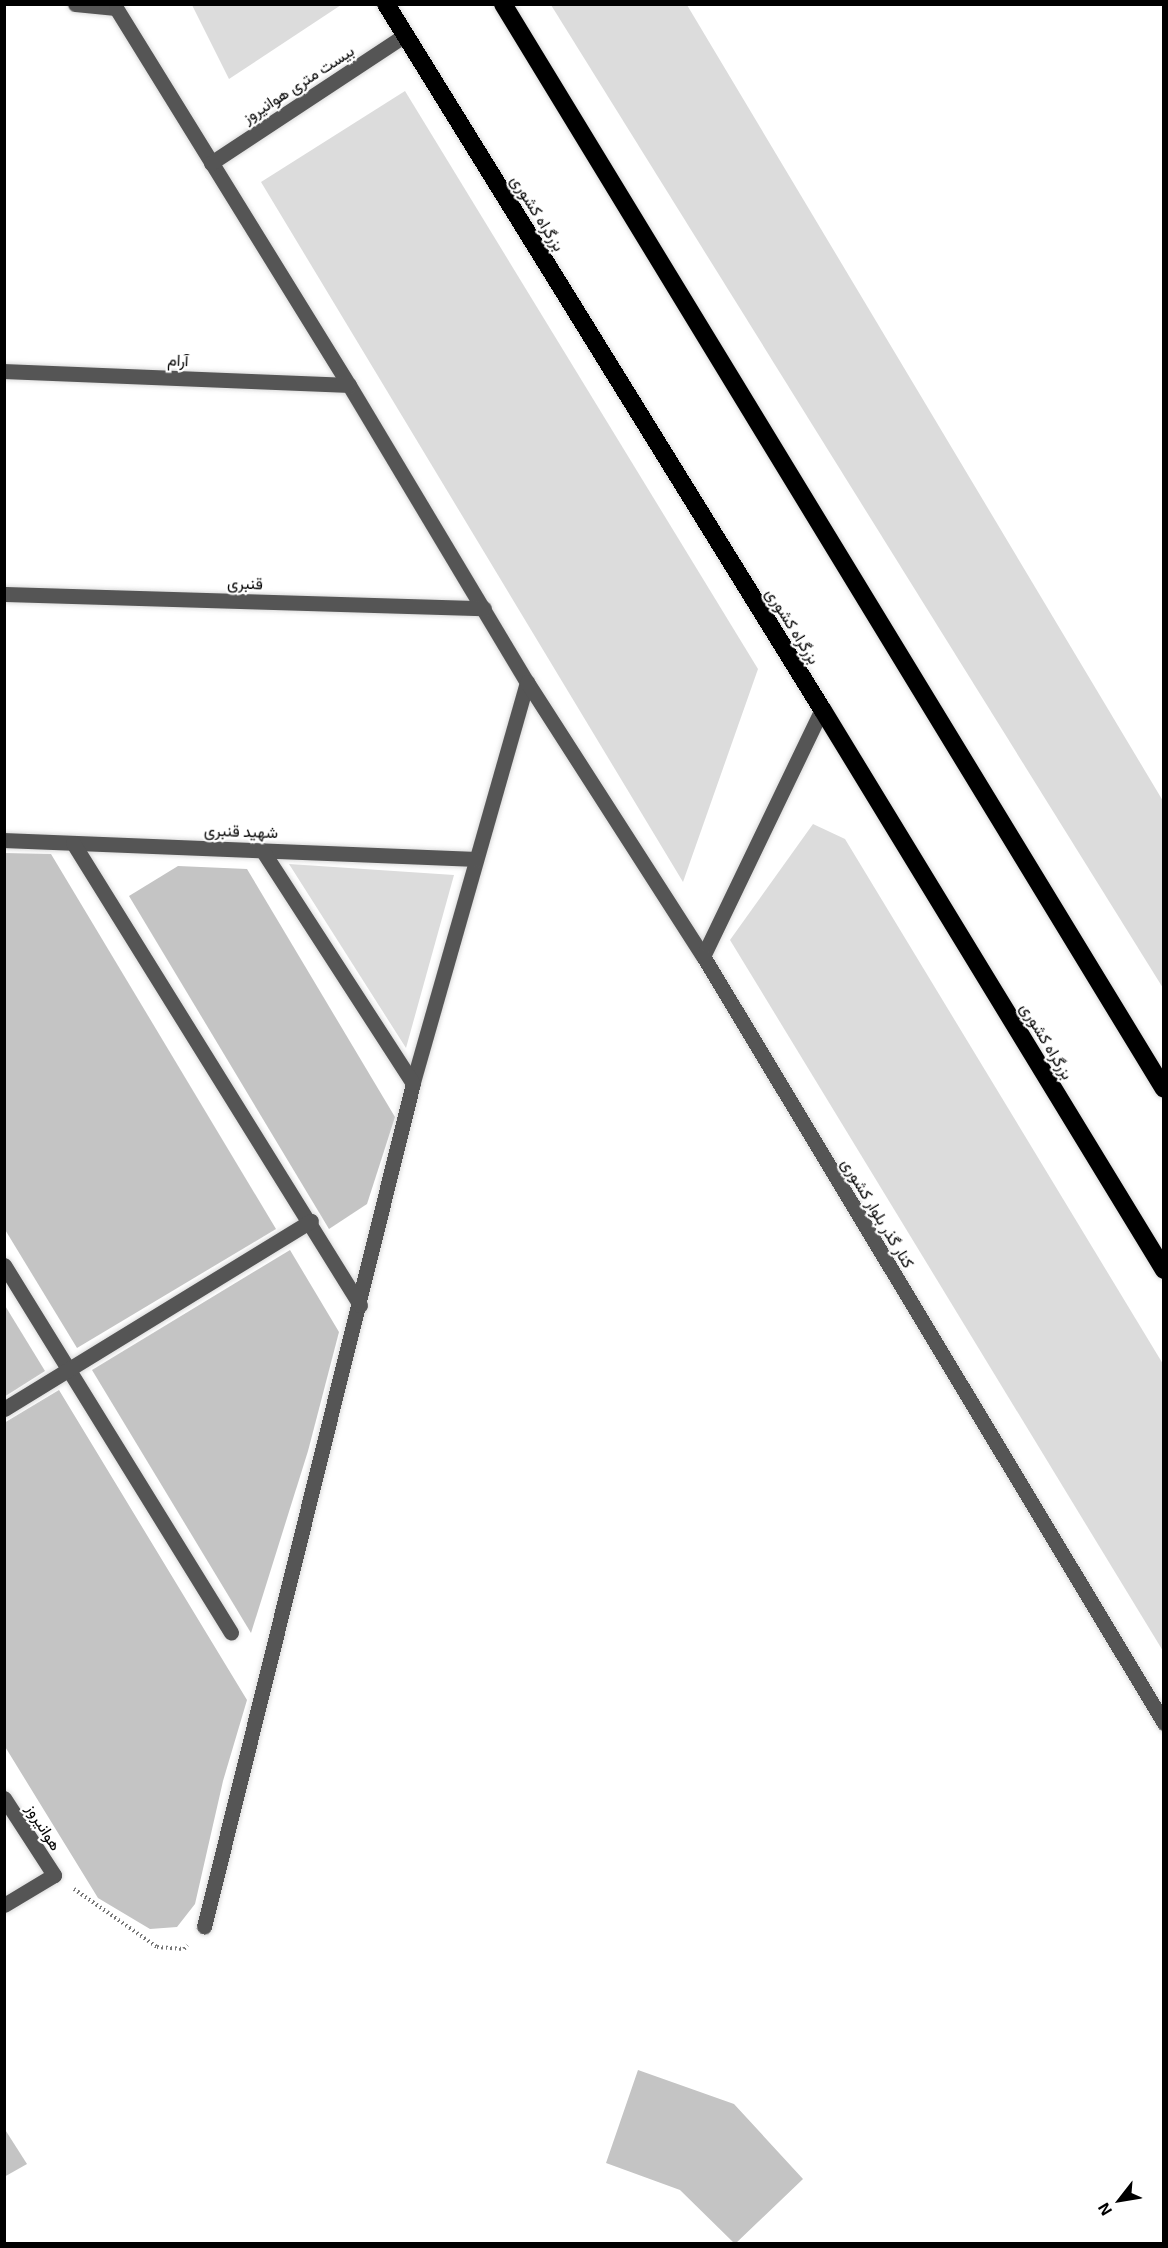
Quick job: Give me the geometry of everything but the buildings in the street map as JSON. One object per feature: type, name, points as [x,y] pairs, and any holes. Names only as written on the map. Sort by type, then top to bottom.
[{"type":"highway","name":"بزرگراه کشوری","points":[[386,4],[822,709],[1164,1270]]},
{"type":"highway","points":[[503,4],[1164,1089]]},
{"type":"street","name":"کنار گذر بلوار کشوری","points":[[75,4],[116,8],[350,385],[527,682],[703,956],[1164,1724]]},
{"type":"street","name":"بیست متری هوانیروز","points":[[211,163],[405,35]]},
{"type":"street","name":"آرام","points":[[4,370],[350,385]]},
{"type":"street","name":"قنبری","points":[[4,594],[484,608]]},
{"type":"street","points":[[204,1927],[360,1305],[413,1083],[527,682]]},
{"type":"street","points":[[703,956],[822,709]]},
{"type":"street","name":"شهید قنبری","points":[[4,840],[476,859]]},
{"type":"street","points":[[74,843],[311,1221],[360,1305]]},
{"type":"street","points":[[262,850],[413,1083]]},
{"type":"street","points":[[4,1409],[311,1221]]},
{"type":"street","points":[[4,1265],[231,1632]]},
{"type":"street","name":"هوانیروز","points":[[4,1798],[54,1875]]},
{"type":"street","points":[[4,1905],[54,1875]]},
{"type":"path","points":[[54,1875],[157,1947],[184,1949],[204,1927]]},
{"type":"shaded area","points":[[192,5],[341,5],[229,79]]},
{"type":"shaded area","points":[[551,5],[687,5],[1163,801],[1163,988]]},
{"type":"shaded area","points":[[405,91],[758,669],[683,882],[261,182]]},
{"type":"shaded area","points":[[813,824],[845,839],[1163,1364],[1163,1651],[730,940]]},
{"type":"shaded area","points":[[289,864],[454,875],[406,1048]]}]
